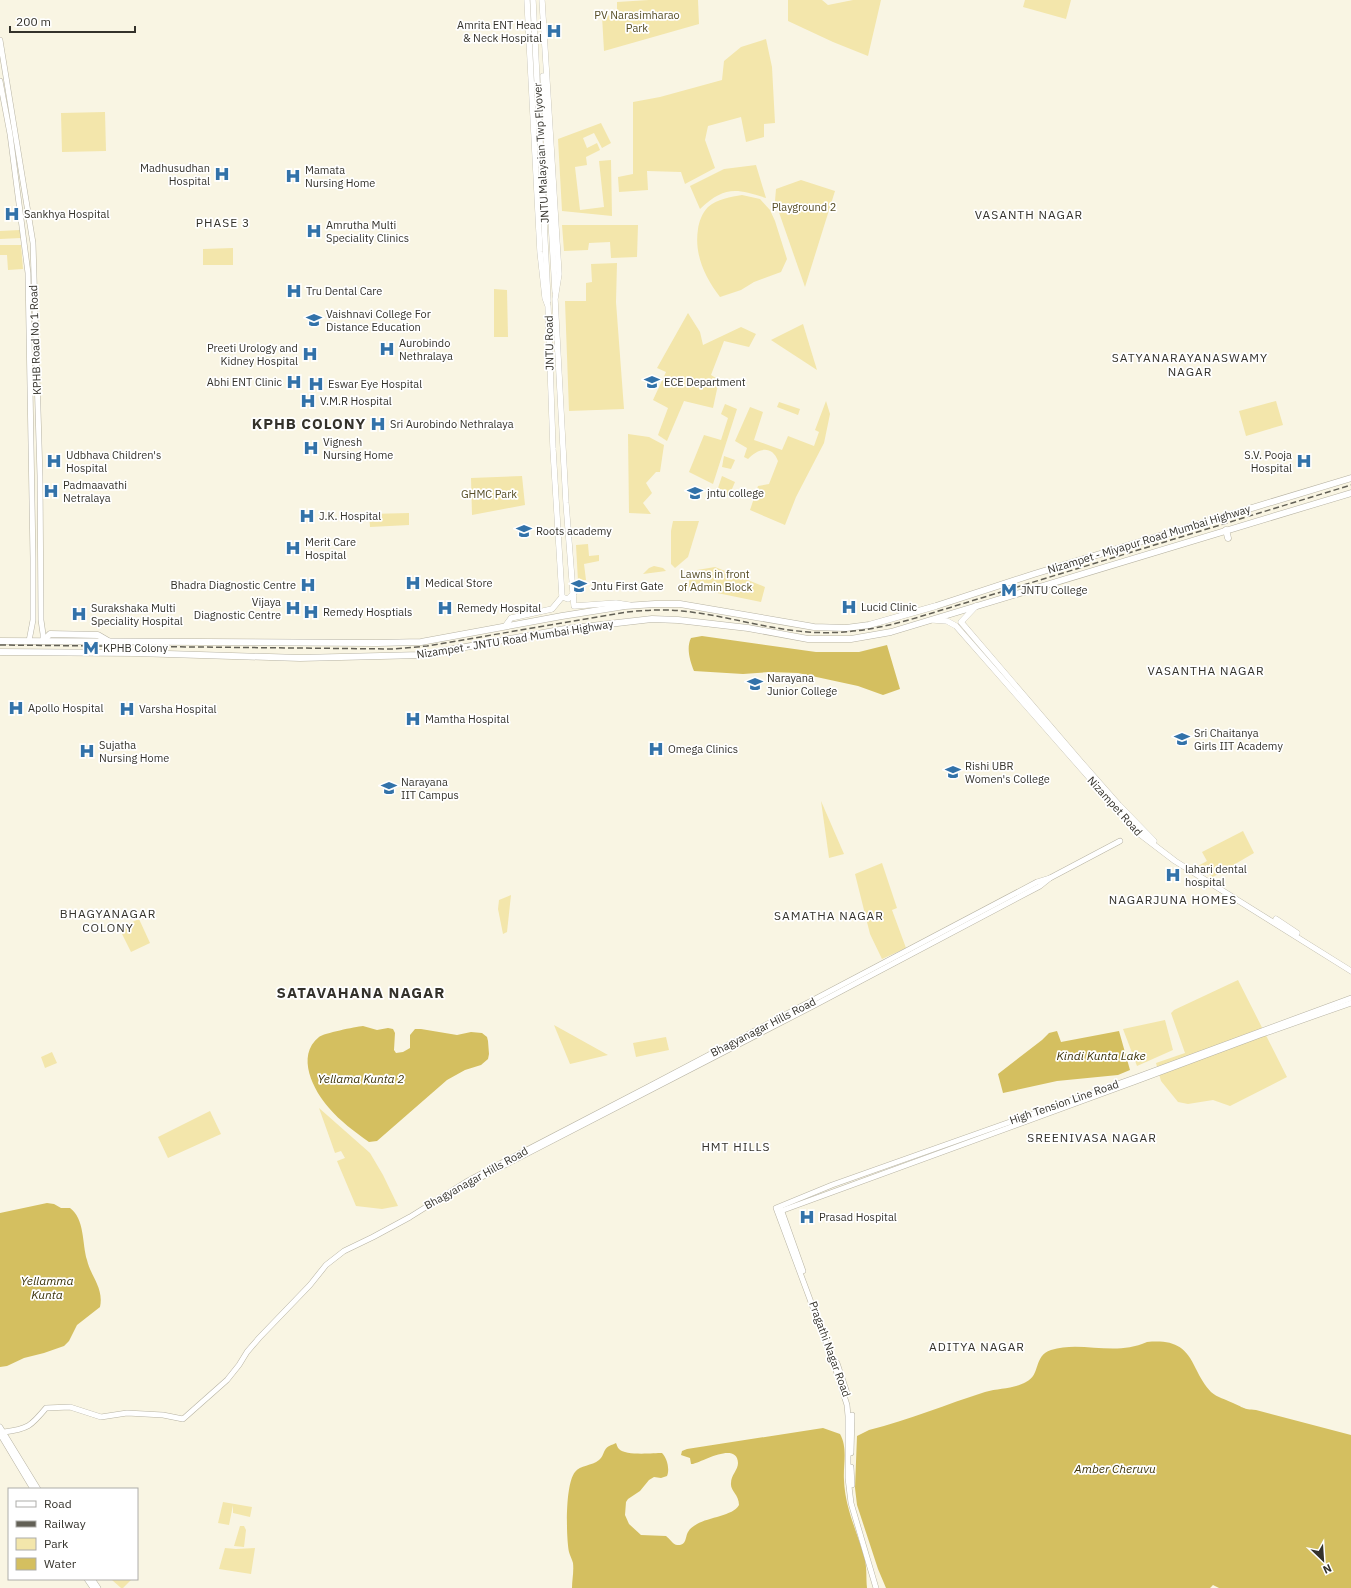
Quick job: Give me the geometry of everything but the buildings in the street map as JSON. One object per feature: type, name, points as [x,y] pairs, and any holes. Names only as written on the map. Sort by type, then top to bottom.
[{"type":"highway","name":"Nizampet - Miyapur Road Mumbai Highway","points":[[947,602],[1034,574],[1351,478]]},
{"type":"highway","name":"Nizampet - Miyapur Road Mumbai Highway","points":[[954,612],[1351,493]]},
{"type":"highway","points":[[1259,506],[1263,519]]},
{"type":"highway","points":[[1226,530],[1228,538]]},
{"type":"highway","name":"Nizampet - JNTU Road Mumbai Highway","points":[[0,641],[421,642],[506,625],[630,605],[655,604],[680,604],[752,618],[814,627],[846,628],[869,625],[947,602]]},
{"type":"highway","name":"Nizampet - JNTU Road Mumbai Highway","points":[[0,652],[136,653],[300,658],[421,655],[565,629],[652,619],[678,620],[748,628],[808,639],[851,639],[891,632],[933,620],[954,612]]},
{"type":"highway","points":[[748,628],[753,625],[752,618]]},
{"type":"highway","points":[[763,631],[761,624],[766,620]]},
{"type":"highway","points":[[43,641],[47,634],[98,635],[111,642]]},
{"type":"highway","points":[[363,656],[366,651],[365,643]]},
{"type":"highway","points":[[377,643],[376,651],[380,656]]},
{"type":"highway","points":[[20,652],[27,659]]},
{"type":"main road","name":"JNTU Road","points":[[527,0],[540,252],[545,298],[548,306],[550,381],[562,597]]},
{"type":"main road","name":"JNTU Malaysian Twp Flyover","points":[[533,0],[548,306]]},
{"type":"main road","name":"JNTU Road","points":[[540,0],[559,274],[555,299],[574,606],[616,603],[630,605]]},
{"type":"main road","name":"JNTU Malaysian Twp Flyover","points":[[540,0],[555,299]]},
{"type":"main road","name":"KPHB Road No 1 Road","points":[[0,40],[33,243],[40,476],[41,620],[47,634]]},
{"type":"main road","name":"KPHB Road No 1 Road","points":[[0,81],[10,134],[28,273],[33,558],[33,620],[29,641]]},
{"type":"main road","points":[[558,524],[568,524]]},
{"type":"main road","points":[[506,625],[511,618],[552,609],[562,597],[568,599],[574,593]]},
{"type":"main road","name":"Nizampet Road","points":[[977,605],[961,622],[1081,762],[1157,845],[1288,926],[1351,968]]},
{"type":"main road","name":"Nizampet Road","points":[[933,620],[947,621],[956,626],[1137,832],[1175,861],[1351,972]]},
{"type":"main road","name":"Bhagyanagar Hills Road","points":[[2,1433],[28,1427],[46,1408],[70,1407],[101,1417],[128,1413],[163,1415],[183,1419],[227,1380],[247,1352],[333,1258],[344,1250],[373,1237],[414,1215],[494,1167],[873,972],[983,914],[1037,882],[1050,878],[1120,841]]},
{"type":"main road","name":"High Tension Line Road","points":[[779,1209],[1134,1082],[1333,1007],[1351,998]]},
{"type":"main road","name":"High Tension Line Road","points":[[1333,1007],[1351,1003]]},
{"type":"main road","name":"Pragathi Nagar Road","points":[[779,1209],[838,1372],[848,1411],[848,1478],[851,1503],[878,1588]]},
{"type":"main road","points":[[0,1426],[2,1433],[32,1488]]},
{"type":"main road","points":[[2,1433],[37,1488]]},
{"type":"green space","name":"PV Narasimharao Park","points":[[649,0],[698,0],[699,24],[604,51],[602,16],[617,15],[617,2]]},
{"type":"green space","points":[[788,0],[822,0],[828,5],[853,0],[881,0],[868,56],[833,42],[788,21]]},
{"type":"green space","points":[[1025,0],[1071,0],[1066,19],[1023,7]]},
{"type":"green space","points":[[766,39],[772,67],[775,123],[764,124],[764,137],[746,142],[741,117],[708,126],[705,140],[715,168],[685,184],[681,172],[647,171],[648,190],[619,192],[618,177],[633,174],[633,102],[660,97],[722,80],[724,61],[741,47]]},
{"type":"green space","points":[[105,112],[106,151],[62,152],[61,113]]},
{"type":"green space","points":[[601,123],[611,143],[602,148],[594,133],[583,138],[587,148],[597,143],[600,150],[586,157],[587,165],[575,167],[580,210],[604,207],[599,161],[611,160],[612,216],[562,211],[558,139]]},
{"type":"green space","points":[[756,165],[766,198],[746,192],[731,191],[716,196],[700,209],[690,186],[724,169]]},
{"type":"green space","name":"Playground 2","points":[[801,180],[835,191],[805,287],[775,201],[776,189]]},
{"type":"green space","points":[[742,195],[760,199],[770,210],[787,259],[781,272],[754,282],[741,290],[720,297],[705,274],[699,257],[697,239],[698,226],[704,212],[712,204],[724,199]]},
{"type":"green space","points":[[562,225],[638,225],[637,257],[611,258],[610,242],[589,243],[588,250],[564,251]]},
{"type":"green space","points":[[20,230],[21,238],[0,239],[0,231]]},
{"type":"green space","points":[[0,245],[21,245],[23,269],[8,270],[7,255],[0,255]]},
{"type":"green space","points":[[233,248],[233,265],[203,265],[203,249]]},
{"type":"green space","points":[[617,263],[616,302],[624,409],[569,411],[565,301],[586,301],[586,283],[592,282],[591,264]]},
{"type":"green space","points":[[494,289],[507,290],[508,337],[494,337]]},
{"type":"green space","points":[[688,313],[700,332],[703,345],[741,327],[756,334],[749,347],[724,341],[711,375],[719,380],[713,408],[684,401],[667,441],[658,435],[668,408],[653,400],[666,372],[657,368]]},
{"type":"green space","points":[[803,324],[817,370],[771,340]]},
{"type":"green space","points":[[826,401],[830,414],[824,443],[796,497],[785,525],[750,510],[758,486],[769,484],[778,461],[769,450],[756,452],[748,459],[744,457],[747,448],[735,441],[750,407],[763,412],[754,440],[782,450],[788,436],[814,446],[819,432],[815,430]]},
{"type":"green space","points":[[1276,401],[1283,425],[1246,436],[1239,411]]},
{"type":"green space","points":[[779,402],[800,409],[798,415],[777,407]]},
{"type":"green space","points":[[725,404],[737,409],[713,484],[689,472],[704,435],[721,440],[728,418],[721,414]]},
{"type":"green space","points":[[628,434],[649,437],[664,445],[660,472],[656,472],[646,483],[652,493],[643,503],[651,514],[629,513]]},
{"type":"green space","points":[[724,456],[735,460],[731,469],[722,467]]},
{"type":"green space","name":"GHMC Park","points":[[522,476],[525,505],[472,515],[471,478]]},
{"type":"green space","points":[[722,476],[735,482],[729,496],[717,491]]},
{"type":"green space","points":[[409,513],[409,525],[370,527],[369,514]]},
{"type":"green space","points":[[673,521],[699,521],[688,557],[675,568],[671,564],[671,531]]},
{"type":"green space","points":[[588,544],[589,556],[599,555],[599,561],[584,564],[586,580],[578,581],[576,545]]},
{"type":"green space","points":[[654,566],[663,568],[666,571],[643,574],[649,568]]},
{"type":"green space","name":"Lawns in front of Admin Block","points":[[715,567],[765,587],[761,602],[688,587],[691,571]]},
{"type":"green space","points":[[821,801],[844,854],[829,858]]},
{"type":"green space","points":[[1243,831],[1254,853],[1213,877],[1198,866],[1207,861],[1202,852]]},
{"type":"green space","points":[[882,863],[897,908],[892,910],[906,948],[882,959],[870,934],[855,874]]},
{"type":"green space","points":[[511,895],[507,932],[503,934],[498,909],[499,900]]},
{"type":"green space","points":[[139,919],[150,943],[131,952],[119,928]]},
{"type":"green space","points":[[1238,980],[1287,1077],[1230,1106],[1213,1100],[1188,1104],[1178,1102],[1161,1081],[1156,1063],[1185,1053],[1171,1013],[1174,1010]]},
{"type":"green space","points":[[1165,1020],[1173,1050],[1137,1066],[1123,1029]]},
{"type":"green space","points":[[554,1025],[608,1055],[570,1064]]},
{"type":"green space","points":[[666,1037],[669,1050],[636,1057],[633,1043]]},
{"type":"green space","points":[[52,1052],[57,1063],[45,1068],[41,1057]]},
{"type":"green space","points":[[319,1108],[370,1153],[383,1175],[398,1206],[382,1209],[356,1206],[337,1161],[345,1158],[341,1151],[335,1153]]},
{"type":"green space","points":[[210,1111],[221,1134],[168,1158],[158,1137]]},
{"type":"green space","points":[[223,1502],[252,1507],[250,1517],[233,1513],[233,1505],[229,1525],[218,1523]]},
{"type":"green space","points":[[240,1526],[244,1526],[246,1530],[244,1547],[234,1546]]},
{"type":"green space","points":[[225,1548],[255,1548],[251,1574],[219,1569]]},
{"type":"green space","points":[[112,1580],[131,1580],[123,1588]]},
{"type":"water","points":[[702,636],[816,652],[859,652],[887,645],[900,689],[883,695],[858,686],[798,673],[769,672],[743,674],[694,671],[689,654],[689,646],[691,638]]},
{"type":"water","name":"Yellama Kunta 2","points":[[363,1026],[377,1030],[388,1028],[393,1029],[395,1033],[394,1050],[396,1053],[403,1052],[410,1048],[410,1035],[415,1029],[457,1035],[471,1032],[482,1033],[487,1037],[488,1041],[488,1059],[481,1065],[465,1070],[447,1080],[377,1141],[369,1142],[343,1122],[323,1101],[309,1073],[308,1063],[308,1054],[312,1045],[319,1037],[333,1032]]},
{"type":"water","name":"Kindi Kunta Lake","points":[[1057,1031],[1061,1042],[1119,1031],[1130,1070],[1118,1075],[1057,1081],[1003,1093],[998,1074],[1049,1033]]},
{"type":"water","name":"Yellamma Kunta","points":[[47,1203],[54,1204],[61,1208],[70,1208],[75,1213],[81,1225],[85,1254],[99,1288],[101,1300],[100,1307],[77,1325],[69,1341],[64,1346],[24,1358],[7,1366],[0,1367],[0,1213]]},
{"type":"water","name":"Amber Cheruvu","points":[[1147,1342],[1171,1343],[1183,1349],[1192,1361],[1207,1387],[1211,1392],[1219,1397],[1246,1409],[1256,1410],[1351,1435],[1351,1588],[1219,1588],[1213,1585],[1210,1588],[886,1588],[878,1569],[857,1505],[855,1488],[857,1436],[869,1430],[899,1422],[985,1392],[1011,1387],[1026,1382],[1034,1375],[1039,1361],[1045,1353],[1051,1350],[1063,1347],[1122,1348]]},
{"type":"water","points":[[823,1428],[840,1434],[844,1445],[845,1491],[849,1511],[865,1560],[867,1588],[572,1588],[573,1563],[569,1552],[567,1535],[569,1487],[575,1472],[599,1460],[608,1447],[616,1443],[619,1449],[627,1453],[662,1453],[664,1455],[668,1467],[667,1476],[661,1478],[654,1477],[649,1480],[640,1491],[628,1499],[626,1502],[625,1515],[629,1524],[641,1535],[666,1536],[676,1545],[681,1545],[683,1544],[691,1528],[702,1522],[732,1512],[739,1505],[738,1498],[731,1486],[732,1477],[738,1466],[736,1457],[732,1454],[726,1453],[718,1454],[691,1464],[690,1458],[681,1455],[682,1451]]},
{"type":"railway","points":[[0,645],[393,649],[427,646],[627,612],[655,610],[675,610],[698,613],[776,628],[808,632],[822,633],[864,630],[919,617],[1351,485]]},
{"type":"place","name":"Amrita ENT Head & Neck Hospital","points":[[554,31]]},
{"type":"place","name":"Madhusudhan Hospital","points":[[222,174]]},
{"type":"place","name":"Mamata Nursing Home","points":[[293,176]]},
{"type":"place","name":"Sankhya Hospital","points":[[12,214]]},
{"type":"place","name":"Amrutha Multi Speciality Clinics","points":[[314,231]]},
{"type":"place","name":"Tru Dental Care","points":[[294,291]]},
{"type":"place","name":"Vaishnavi College For Distance Education","points":[[314,320]]},
{"type":"place","name":"Aurobindo Nethralaya","points":[[387,349]]},
{"type":"place","name":"Preeti Urology and Kidney Hospital","points":[[310,354]]},
{"type":"place","name":"Abhi ENT Clinic","points":[[294,382]]},
{"type":"place","name":"ECE Department","points":[[652,382]]},
{"type":"place","name":"Eswar Eye Hospital","points":[[316,384]]},
{"type":"place","name":"V.M.R Hospital","points":[[308,401]]},
{"type":"place","name":"Sri Aurobindo Nethralaya","points":[[378,424]]},
{"type":"place","name":"Vignesh Nursing Home","points":[[311,448]]},
{"type":"place","name":"Udbhava Children's Hospital","points":[[54,461]]},
{"type":"place","name":"S.V. Pooja Hospital","points":[[1304,461]]},
{"type":"place","name":"Padmaavathi Netralaya","points":[[51,491]]},
{"type":"place","name":"jntu college","points":[[695,493]]},
{"type":"place","name":"J.K. Hospital","points":[[307,516]]},
{"type":"place","name":"Roots academy","points":[[524,531]]},
{"type":"place","name":"Merit Care Hospital","points":[[293,548]]},
{"type":"place","name":"Medical Store","points":[[413,583]]},
{"type":"place","name":"Bhadra Diagnostic Centre","points":[[308,585]]},
{"type":"place","name":"Jntu First Gate","points":[[579,586]]},
{"type":"place","name":"JNTU College","points":[[1009,590]]},
{"type":"place","name":"Lucid Clinic","points":[[849,607]]},
{"type":"place","name":"Vijaya Diagnostic Centre","points":[[293,608]]},
{"type":"place","name":"Remedy Hospital","points":[[445,608]]},
{"type":"place","name":"Remedy Hosptials","points":[[311,612]]},
{"type":"place","name":"Surakshaka Multi Speciality Hospital","points":[[79,614]]},
{"type":"place","name":"KPHB Colony","points":[[91,648]]},
{"type":"place","name":"Narayana Junior College","points":[[755,684]]},
{"type":"place","name":"Apollo Hospital","points":[[16,708]]},
{"type":"place","name":"Varsha Hospital","points":[[127,709]]},
{"type":"place","name":"Mamtha Hospital","points":[[413,719]]},
{"type":"place","name":"Sri Chaitanya Girls IIT Academy","points":[[1182,739]]},
{"type":"place","name":"Omega Clinics","points":[[656,749]]},
{"type":"place","name":"Sujatha Nursing Home","points":[[87,751]]},
{"type":"place","name":"Rishi UBR Women's College","points":[[953,772]]},
{"type":"place","name":"Narayana IIT Campus","points":[[389,788]]},
{"type":"place","name":"lahari dental hospital","points":[[1173,875]]},
{"type":"place","name":"Prasad Hospital","points":[[807,1217]]},
{"type":"district","name":"VASANTH NAGAR","points":[[1029,215]]},
{"type":"district","name":"PHASE 3","points":[[223,223]]},
{"type":"district","name":"SATYANARAYANASWAMY NAGAR","points":[[1190,365]]},
{"type":"district","name":"KPHB COLONY","points":[[309,424]]},
{"type":"district","name":"VASANTHA NAGAR","points":[[1206,671]]},
{"type":"district","name":"NAGARJUNA HOMES","points":[[1173,900]]},
{"type":"district","name":"SAMATHA NAGAR","points":[[829,916]]},
{"type":"district","name":"BHAGYANAGAR COLONY","points":[[108,921]]},
{"type":"district","name":"SATAVAHANA NAGAR","points":[[361,993]]},
{"type":"district","name":"SREENIVASA NAGAR","points":[[1092,1138]]},
{"type":"district","name":"HMT HILLS","points":[[736,1147]]},
{"type":"district","name":"ADITYA NAGAR","points":[[977,1347]]}]
